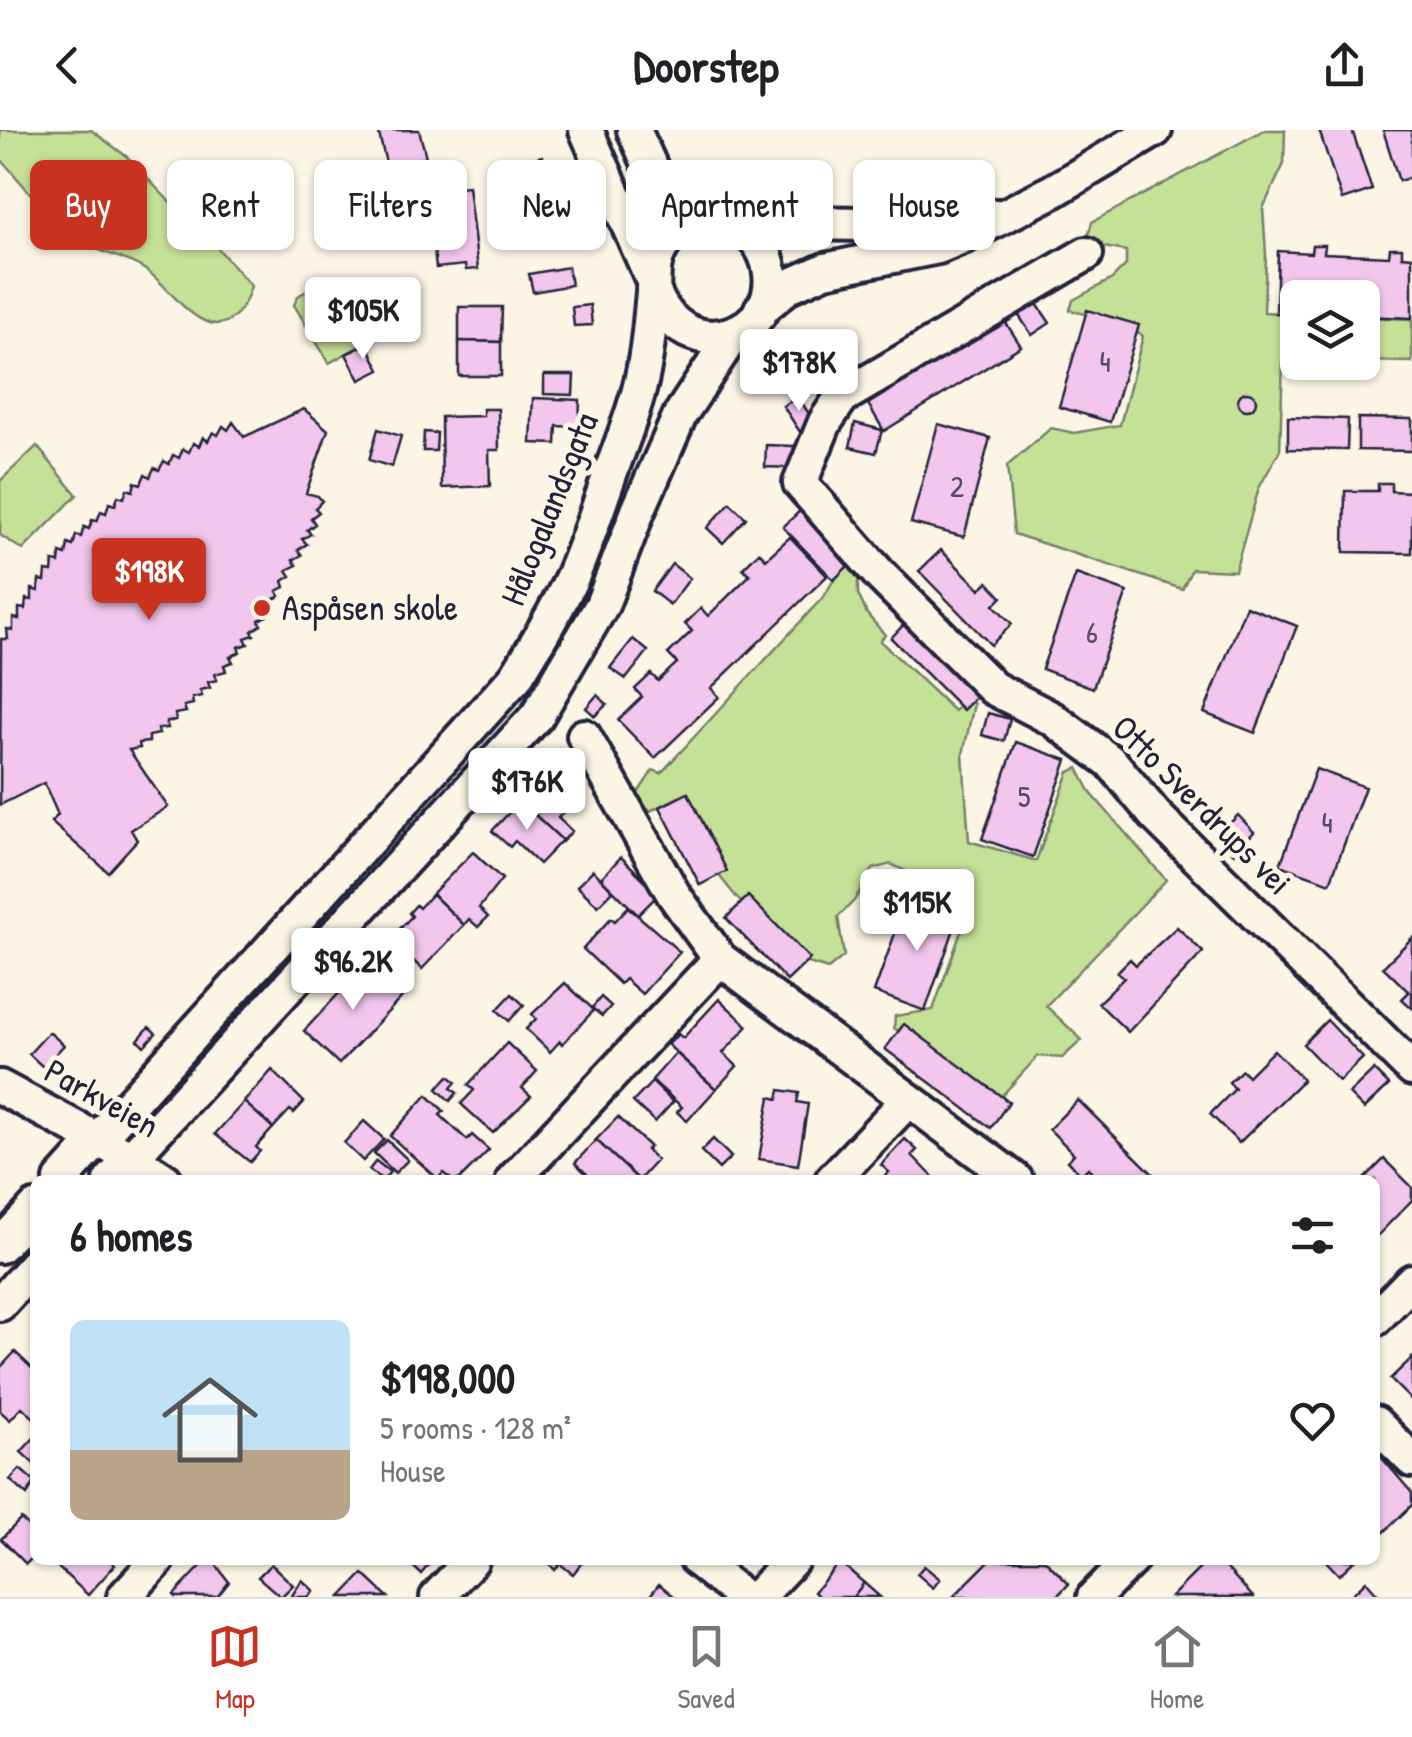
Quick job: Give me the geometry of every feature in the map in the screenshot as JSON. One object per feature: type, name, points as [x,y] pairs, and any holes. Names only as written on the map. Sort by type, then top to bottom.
[{"type":"street","points":[[586,130],[660,307],[671,322],[686,332],[704,337],[734,332]]},
{"type":"street","points":[[634,130],[647,160]]},
{"type":"street","points":[[761,309],[789,286],[814,274],[938,247],[1054,191],[1155,130]]},
{"type":"street","points":[[833,223],[1000,216]]},
{"type":"street","name":"Hålogalandsgata","points":[[66,1175],[516,677],[552,619],[573,574],[639,390],[653,269],[660,250]]},
{"type":"street","points":[[120,1169],[537,716],[602,605],[680,415],[734,332],[761,309],[770,284],[769,265],[763,250]]},
{"type":"street","name":"Otto Sverdrups vei","points":[[1086,254],[842,397],[825,422],[800,483],[881,576],[993,688],[1053,719],[1110,762],[1155,815],[1412,1069]]},
{"type":"street","points":[[584,736],[674,895],[720,959],[1009,1175]]},
{"type":"street","points":[[518,1175],[720,959]]},
{"type":"street","name":"Parkveien","points":[[0,1087],[98,1140],[120,1169],[145,1175]]},
{"type":"street","points":[[837,1175],[906,1101]]},
{"type":"street","points":[[0,1246],[30,1213]]},
{"type":"street","points":[[0,1304],[30,1271]]},
{"type":"street","points":[[1380,1314],[1412,1282]]},
{"type":"street","points":[[1380,1428],[1412,1460]]},
{"type":"street","points":[[124,1597],[153,1565]]},
{"type":"street","points":[[437,1597],[467,1565]]},
{"type":"street","points":[[703,1565],[742,1597]]},
{"type":"street","points":[[757,1597],[787,1565]]},
{"type":"street","points":[[1101,1594],[1127,1565]]},
{"type":"green space","points":[[0,130],[91,130],[130,160],[30,160],[30,193],[0,158]]},
{"type":"green space","points":[[1264,130],[1285,130],[1284,164],[1263,208],[1264,312],[1280,313],[1280,450],[1259,488],[1235,571],[1192,569],[1182,589],[1014,534],[1007,466],[1051,428],[1074,433],[1120,425],[1143,336],[1128,326],[1070,310],[1073,300],[1112,279],[1126,265],[1126,251],[1094,245],[1088,236],[1092,222]]},
{"type":"green space","points":[[147,178],[167,199],[167,250],[219,250],[251,286],[232,319],[210,323],[186,309],[143,268],[99,250],[147,250]]},
{"type":"green space","points":[[325,280],[331,282],[365,343],[329,363],[294,305],[298,296]]},
{"type":"green space","points":[[1380,318],[1412,319],[1412,362],[1380,361]]},
{"type":"green space","points":[[37,446],[77,495],[23,550],[0,535],[0,481]]},
{"type":"green space","points":[[849,566],[858,567],[858,594],[867,614],[885,635],[880,641],[954,711],[967,698],[974,704],[963,754],[969,841],[1036,861],[1069,772],[1078,768],[1091,793],[1166,880],[1046,1006],[1082,1040],[1062,1058],[1038,1056],[996,1102],[894,1028],[895,1016],[933,1010],[962,929],[945,918],[896,900],[914,875],[891,864],[873,869],[854,901],[838,917],[844,956],[828,969],[798,960],[737,898],[717,873],[679,797],[650,811],[634,799],[653,770],[661,773],[825,595],[837,574]]},
{"type":"building","points":[[378,130],[419,130],[426,157],[385,160]]},
{"type":"building","points":[[1319,130],[1352,130],[1372,190],[1342,200]]},
{"type":"building","points":[[1383,130],[1412,130],[1412,177],[1399,181]]},
{"type":"building","points":[[467,186],[478,269],[466,270],[465,265],[436,268],[434,250],[467,250]]},
{"type":"building","points":[[1312,245],[1325,245],[1324,253],[1389,256],[1390,248],[1402,248],[1402,256],[1412,257],[1412,318],[1380,317],[1380,280],[1280,280],[1280,313],[1276,313],[1278,251],[1311,253]]},
{"type":"building","points":[[568,267],[571,285],[533,292],[529,274]]},
{"type":"building","points":[[1035,301],[1050,323],[1032,335],[1017,313]]},
{"type":"building","points":[[590,305],[592,325],[574,326],[572,307]]},
{"type":"building","points":[[459,307],[502,307],[501,342],[459,341]]},
{"type":"building","points":[[1087,310],[1139,325],[1110,422],[1059,407]]},
{"type":"building","points":[[1004,320],[1021,346],[884,431],[868,404]]},
{"type":"building","points":[[459,341],[501,342],[501,376],[459,376]]},
{"type":"building","points":[[367,344],[380,370],[360,380],[346,354]]},
{"type":"building","points":[[544,375],[574,375],[573,395],[544,394]]},
{"type":"building","points":[[1247,392],[1256,401],[1247,410],[1238,401]]},
{"type":"building","points":[[798,397],[815,423],[800,432],[783,406]]},
{"type":"building","points":[[533,398],[580,400],[579,427],[557,426],[556,444],[531,443]]},
{"type":"building","points":[[304,409],[328,430],[306,493],[322,501],[315,508],[319,512],[311,518],[315,524],[307,530],[311,534],[302,539],[307,544],[298,550],[302,555],[293,560],[297,565],[287,570],[291,576],[283,581],[285,587],[277,591],[280,596],[270,601],[274,606],[265,610],[267,616],[259,620],[261,625],[252,631],[254,635],[245,638],[248,644],[238,647],[240,652],[230,657],[233,662],[224,665],[226,671],[215,674],[217,680],[208,682],[210,688],[200,690],[202,696],[192,698],[193,704],[184,706],[186,712],[175,714],[176,720],[166,722],[168,728],[158,729],[159,734],[149,736],[149,742],[129,750],[168,807],[131,830],[137,840],[108,872],[51,822],[58,815],[44,783],[0,805],[1,639],[8,639],[7,629],[13,630],[13,618],[19,619],[19,608],[25,609],[26,599],[32,600],[32,589],[38,591],[39,580],[45,581],[46,571],[52,572],[53,562],[59,563],[60,553],[66,555],[68,544],[73,546],[76,535],[81,537],[84,527],[89,529],[101,511],[106,513],[109,503],[115,505],[118,496],[124,498],[127,489],[133,491],[135,482],[141,484],[145,474],[150,477],[164,461],[169,464],[173,455],[179,458],[183,449],[189,452],[193,443],[199,446],[203,437],[208,441],[223,426],[228,430],[233,422],[244,437]]},
{"type":"building","points":[[483,409],[498,409],[499,450],[489,450],[490,486],[442,488],[441,417],[483,416]]},
{"type":"building","points":[[1288,417],[1348,419],[1347,450],[1288,449]]},
{"type":"building","points":[[1358,418],[1412,419],[1412,451],[1358,450]]},
{"type":"building","points":[[855,423],[882,430],[876,453],[850,447]]},
{"type":"building","points":[[938,424],[990,438],[964,537],[911,523]]},
{"type":"building","points":[[378,429],[401,436],[392,467],[369,460]]},
{"type":"building","points":[[424,432],[437,433],[436,451],[423,451]]},
{"type":"building","points":[[766,445],[794,446],[792,468],[765,467]]},
{"type":"building","points":[[1378,483],[1391,483],[1391,491],[1412,492],[1412,553],[1344,552],[1345,491],[1378,491]]},
{"type":"building","points":[[730,503],[746,518],[723,543],[707,528]]},
{"type":"building","points":[[805,506],[856,558],[834,580],[783,527]]},
{"type":"building","points":[[790,537],[827,576],[711,688],[719,697],[655,758],[618,720],[642,697],[635,689],[651,674],[658,681],[677,663],[668,654],[692,631],[685,624],[701,608],[708,616],[750,575],[743,568],[759,552],[766,559]]},
{"type":"building","points":[[941,550],[980,589],[988,582],[1002,597],[994,605],[1012,624],[991,645],[919,571]]},
{"type":"building","points":[[672,564],[690,578],[670,605],[652,591]]},
{"type":"building","points":[[1076,574],[1127,592],[1093,688],[1042,669]]},
{"type":"building","points":[[1246,606],[1297,626],[1255,733],[1204,713]]},
{"type":"building","points":[[912,616],[985,688],[963,710],[891,638]]},
{"type":"building","points":[[633,639],[648,651],[626,679],[610,668]]},
{"type":"building","points":[[597,695],[607,704],[595,716],[586,708]]},
{"type":"building","points":[[988,713],[1010,719],[1004,741],[982,735]]},
{"type":"building","points":[[1016,742],[1067,760],[1033,857],[982,839]]},
{"type":"building","points":[[1316,769],[1365,787],[1330,883],[1280,865]]},
{"type":"building","points":[[550,777],[561,788],[556,795],[568,807],[558,818],[572,831],[561,843],[520,801],[540,780],[544,783]]},
{"type":"building","points":[[688,793],[727,871],[700,885],[660,807]]},
{"type":"building","points":[[520,801],[562,840],[539,864],[515,841],[510,847],[492,831]]},
{"type":"building","points":[[1238,815],[1254,832],[1234,853],[1217,836]]},
{"type":"building","points":[[473,852],[502,879],[479,908],[488,917],[478,927],[469,919],[464,925],[432,894]]},
{"type":"building","points":[[621,857],[659,894],[638,915],[601,878]]},
{"type":"building","points":[[593,870],[613,891],[598,906],[577,886]]},
{"type":"building","points":[[432,894],[464,925],[422,969],[390,939],[412,916],[409,913],[416,905],[419,908]]},
{"type":"building","points":[[748,896],[810,959],[787,981],[726,918]]},
{"type":"building","points":[[908,897],[959,915],[925,1011],[874,992]]},
{"type":"building","points":[[628,907],[680,952],[642,994],[625,979],[620,984],[583,949],[611,918],[615,921]]},
{"type":"building","points":[[1177,927],[1203,952],[1128,1032],[1098,1003],[1124,978],[1117,972],[1130,959],[1136,965]]},
{"type":"building","points":[[1412,938],[1412,1008],[1402,999],[1409,992],[1383,967]]},
{"type":"building","points":[[367,963],[403,996],[339,1064],[304,1031]]},
{"type":"building","points":[[565,983],[594,1010],[550,1052],[526,1029],[536,1019],[532,1014]]},
{"type":"building","points":[[512,994],[524,1005],[509,1021],[497,1010]]},
{"type":"building","points":[[601,997],[611,1006],[602,1016],[592,1008]]},
{"type":"building","points":[[719,999],[748,1026],[723,1053],[737,1066],[716,1089],[668,1045],[678,1034],[683,1038]]},
{"type":"building","points":[[1327,1020],[1363,1058],[1339,1081],[1303,1044]]},
{"type":"building","points":[[904,1024],[1009,1102],[991,1128],[885,1049]]},
{"type":"building","points":[[149,1027],[156,1033],[144,1046],[138,1040]]},
{"type":"building","points":[[49,1032],[64,1045],[43,1067],[29,1054]]},
{"type":"building","points":[[507,1043],[537,1071],[522,1088],[531,1096],[493,1133],[461,1104],[474,1090],[468,1085]]},
{"type":"building","points":[[1274,1050],[1303,1080],[1239,1143],[1210,1114],[1235,1089],[1229,1082],[1242,1070],[1248,1076]]},
{"type":"building","points":[[676,1053],[716,1089],[687,1121],[677,1112],[682,1107],[652,1080]]},
{"type":"building","points":[[272,1070],[304,1102],[273,1128],[244,1102]]},
{"type":"building","points":[[1374,1070],[1389,1085],[1364,1109],[1349,1094]]},
{"type":"building","points":[[449,1076],[456,1082],[451,1088],[457,1093],[450,1101],[437,1089]]},
{"type":"building","points":[[652,1082],[673,1102],[655,1122],[633,1102]]},
{"type":"building","points":[[780,1090],[799,1093],[797,1102],[808,1104],[798,1165],[759,1159],[770,1097],[778,1099]]},
{"type":"building","points":[[427,1095],[444,1111],[440,1115],[467,1140],[472,1135],[489,1150],[464,1175],[434,1175],[390,1136]]},
{"type":"building","points":[[1078,1100],[1154,1175],[1095,1175],[1088,1168],[1081,1175],[1067,1161],[1074,1154],[1049,1129]]},
{"type":"building","points":[[244,1102],[273,1128],[256,1147],[260,1151],[250,1162],[215,1134]]},
{"type":"building","points":[[618,1117],[650,1147],[646,1150],[657,1160],[644,1175],[634,1175],[596,1140]]},
{"type":"building","points":[[364,1121],[384,1139],[363,1161],[344,1143]]},
{"type":"building","points":[[713,1139],[731,1157],[719,1169],[701,1151]]},
{"type":"building","points":[[905,1139],[917,1150],[912,1155],[931,1175],[886,1175],[889,1172],[881,1165]]},
{"type":"building","points":[[387,1140],[408,1160],[395,1173],[374,1153]]},
{"type":"building","points":[[596,1140],[634,1175],[588,1175],[575,1163]]},
{"type":"building","points":[[1384,1159],[1412,1187],[1412,1200],[1380,1233],[1380,1175],[1368,1175]]},
{"type":"building","points":[[376,1161],[390,1172],[376,1175],[369,1170]]},
{"type":"building","points":[[15,1352],[30,1366],[30,1414],[22,1407],[10,1420],[0,1411],[0,1368]]},
{"type":"building","points":[[1412,1358],[1412,1401],[1390,1379]]},
{"type":"building","points":[[30,1442],[30,1460],[21,1452]]},
{"type":"building","points":[[1380,1456],[1412,1493],[1412,1505],[1380,1536]]},
{"type":"building","points":[[20,1469],[30,1478],[27,1495],[10,1480]]},
{"type":"building","points":[[21,1519],[30,1528],[30,1560],[26,1564],[1,1539]]},
{"type":"building","points":[[55,1565],[115,1565],[88,1595]]},
{"type":"building","points":[[202,1565],[216,1565],[229,1582],[217,1597],[174,1595]]},
{"type":"building","points":[[272,1565],[293,1585],[281,1597],[258,1577]]},
{"type":"building","points":[[411,1565],[429,1565],[421,1574]]},
{"type":"building","points":[[561,1565],[580,1565],[573,1574]]},
{"type":"building","points":[[837,1565],[843,1565],[864,1583],[853,1597],[819,1597],[814,1592]]},
{"type":"building","points":[[985,1565],[1050,1565],[1069,1584],[1056,1597],[953,1597]]},
{"type":"building","points":[[1203,1565],[1224,1565],[1253,1597],[1171,1597]]},
{"type":"building","points":[[1330,1565],[1350,1565],[1339,1575]]},
{"type":"building","points":[[924,1566],[940,1579],[933,1588],[917,1574]]},
{"type":"building","points":[[363,1574],[388,1597],[341,1597]]},
{"type":"building","points":[[302,1580],[314,1591],[308,1597],[291,1597]]},
{"type":"building","points":[[1366,1581],[1380,1597],[1349,1597]]},
{"type":"building","points":[[864,1583],[880,1597],[853,1597]]},
{"type":"building","points":[[659,1584],[675,1597],[649,1597]]},
{"type":"place","name":"Aspåsen skole","points":[[262,608]]}]
